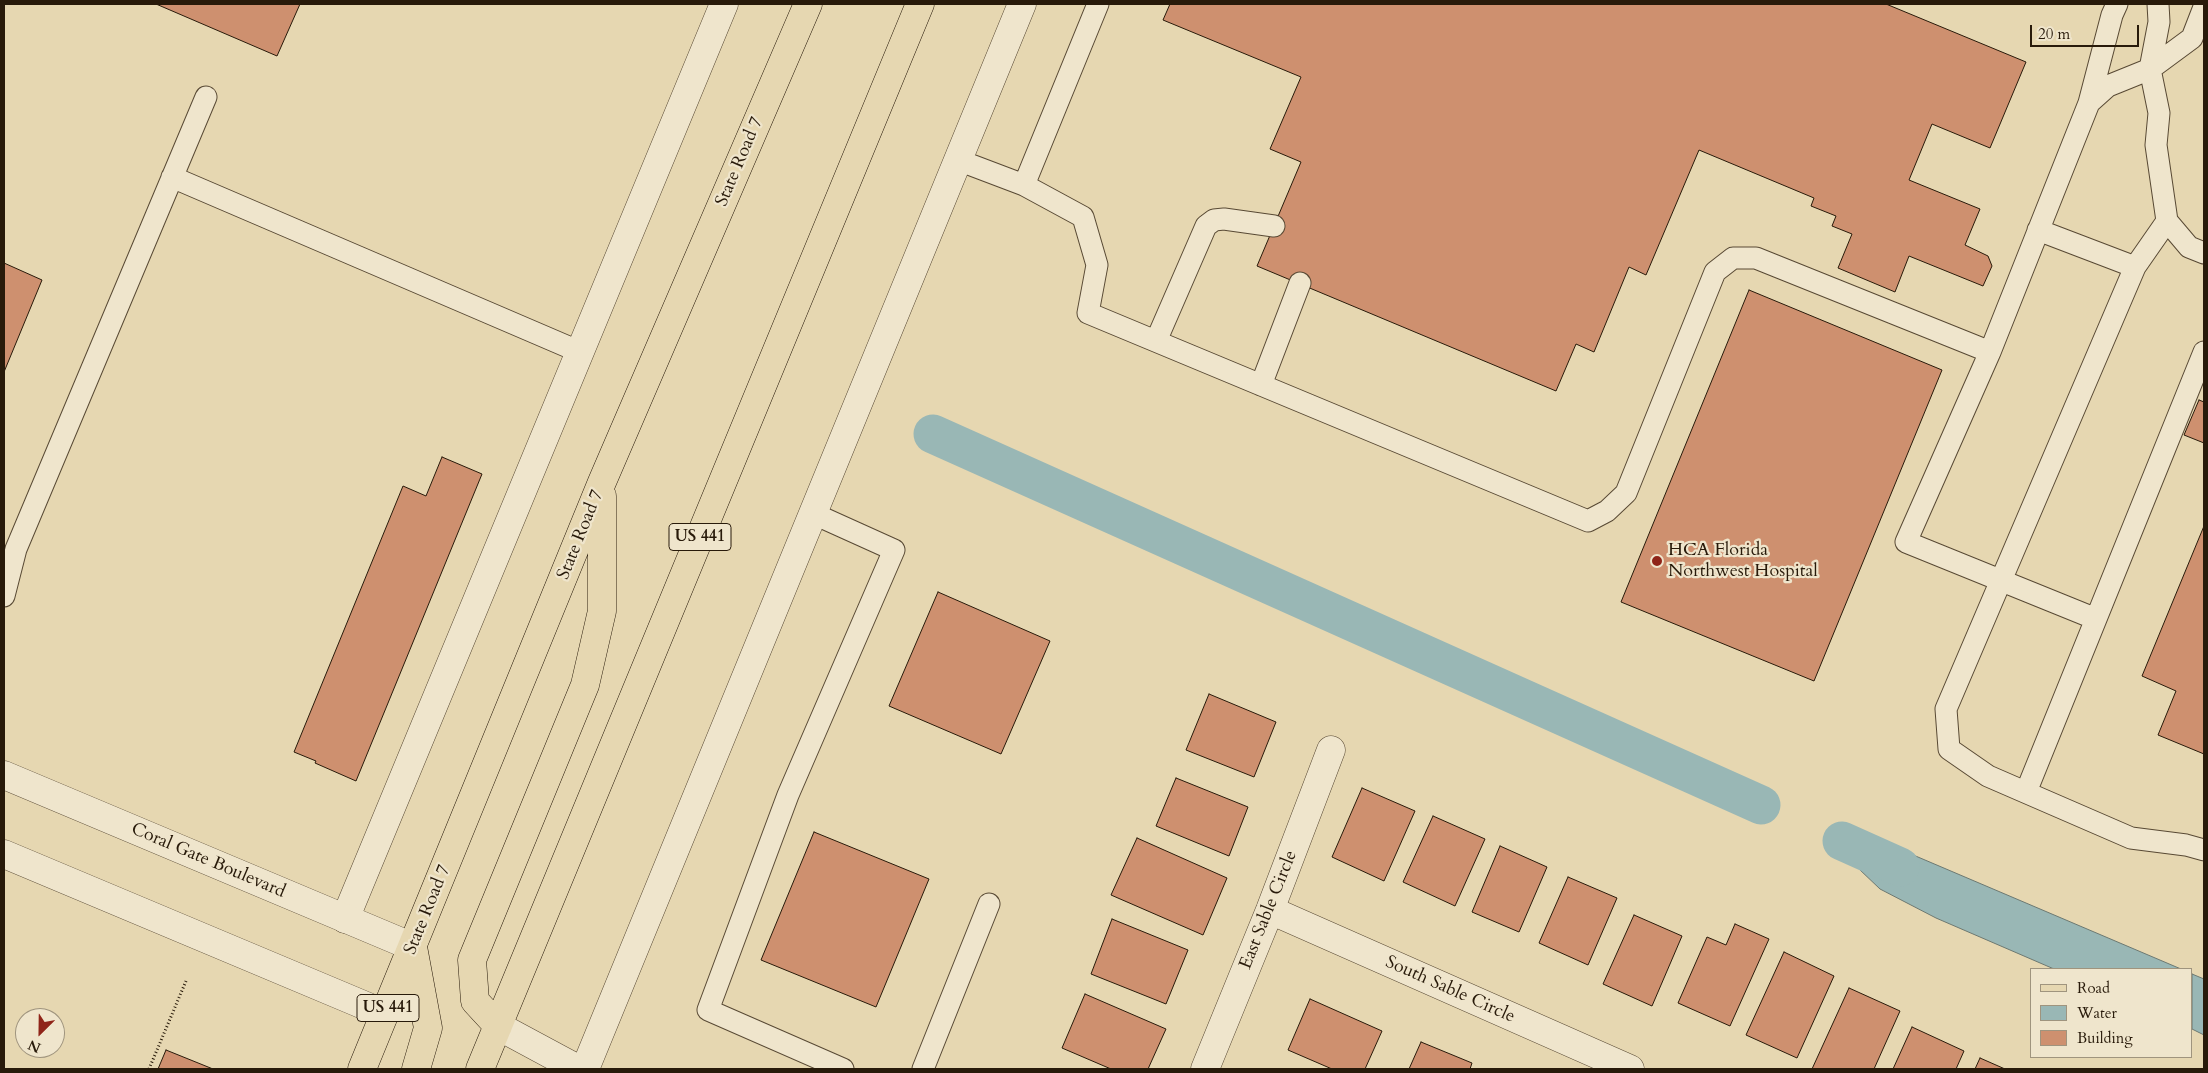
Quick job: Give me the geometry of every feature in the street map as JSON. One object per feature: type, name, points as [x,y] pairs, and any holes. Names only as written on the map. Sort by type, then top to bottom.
[{"type":"main road","name":"State Road 7","points":[[362,1069],[602,482],[808,4]]},
{"type":"main road","name":"US 441","points":[[480,1069],[920,4]]},
{"type":"main road","points":[[498,1026],[476,1001],[472,960],[585,685],[602,611],[602,482]]},
{"type":"main road","points":[[413,947],[428,1028],[416,1069]]},
{"type":"street","points":[[345,919],[724,4]]},
{"type":"street","points":[[585,1069],[1022,4]]},
{"type":"street","name":"East Sable Circle","points":[[1205,1069],[1270,910],[1331,750]]},
{"type":"street","name":"Coral Gate Boulevard","points":[[4,775],[413,947]]},
{"type":"street","points":[[4,854],[385,1014]]},
{"type":"street","name":"South Sable Circle","points":[[1270,910],[1630,1069]]},
{"type":"street","points":[[498,1026],[578,1069]]},
{"type":"lane","points":[[1024,185],[1098,4]]},
{"type":"lane","points":[[2096,619],[1906,542],[1990,352],[2089,103],[2112,15],[2117,4]]},
{"type":"lane","points":[[2158,4],[2159,22],[2150,69],[2159,113],[2156,146],[2167,221],[2189,247],[2204,253]]},
{"type":"lane","points":[[2089,103],[2108,86],[2150,69],[2192,38],[2204,7]]},
{"type":"lane","points":[[4,596],[16,549],[206,97]]},
{"type":"lane","points":[[958,160],[1024,185],[1083,217],[1097,265],[1088,313],[1588,521],[1607,512],[1626,492],[1714,272],[1733,258],[1756,258],[1990,352]]},
{"type":"lane","points":[[172,178],[580,352]]},
{"type":"lane","points":[[1156,341],[1206,226],[1214,220],[1224,219],[1274,226]]},
{"type":"lane","points":[[2167,221],[2135,267],[1946,710],[1949,748],[1988,776],[2131,838],[2186,845],[2204,850]]},
{"type":"lane","points":[[2038,230],[2135,267]]},
{"type":"lane","points":[[1260,385],[1300,283]]},
{"type":"lane","points":[[2026,792],[2204,352]]},
{"type":"lane","points":[[812,513],[894,550],[788,794],[708,1010],[843,1069]]},
{"type":"lane","points":[[924,1069],[989,904]]},
{"type":"path","points":[[149,1069],[186,982]]},
{"type":"water","points":[[1863,838],[1878,840],[2179,968],[2052,968],[1936,918],[1880,889],[1859,869],[1848,850]]},
{"type":"water","points":[[2193,974],[2204,979],[2204,1035],[2193,1030]]},
{"type":"building","points":[[156,4],[300,4],[277,56]]},
{"type":"building","points":[[1170,4],[1886,4],[2026,62],[1990,148],[1932,124],[1909,180],[1980,209],[1965,245],[1988,256],[1992,266],[1983,286],[1909,256],[1895,292],[1838,268],[1852,234],[1832,226],[1836,216],[1811,206],[1814,198],[1699,150],[1646,275],[1629,267],[1594,352],[1576,344],[1556,391],[1257,266],[1301,162],[1270,149],[1301,77],[1163,20]]},
{"type":"building","points":[[4,263],[42,280],[4,372]]},
{"type":"building","points":[[1749,290],[1942,370],[1814,681],[1621,602]]},
{"type":"building","points":[[2199,400],[2204,402],[2204,443],[2184,435]]},
{"type":"building","points":[[442,457],[482,474],[356,781],[294,752],[403,486],[426,496]]},
{"type":"building","points":[[2204,526],[2204,754],[2158,735],[2176,691],[2142,676]]},
{"type":"building","points":[[938,592],[1050,641],[1001,754],[889,706]]},
{"type":"building","points":[[1209,694],[1276,722],[1254,777],[1186,750]]},
{"type":"building","points":[[1176,778],[1248,807],[1229,856],[1156,826]]},
{"type":"building","points":[[1362,788],[1415,811],[1384,881],[1332,857]]},
{"type":"building","points":[[1433,816],[1485,839],[1455,906],[1403,882]]},
{"type":"building","points":[[814,832],[929,879],[876,1007],[761,960]]},
{"type":"building","points":[[1137,838],[1227,878],[1203,935],[1111,895]]},
{"type":"building","points":[[1500,846],[1547,867],[1519,932],[1472,912]]},
{"type":"building","points":[[1568,877],[1617,898],[1588,965],[1539,943]]},
{"type":"building","points":[[1634,915],[1682,936],[1652,1006],[1603,984]]},
{"type":"building","points":[[1112,919],[1188,950],[1166,1004],[1091,974]]},
{"type":"building","points":[[1735,924],[1769,939],[1730,1026],[1678,1003],[1707,937],[1726,945]]},
{"type":"building","points":[[1784,952],[1834,976],[1797,1058],[1746,1035]]},
{"type":"building","points":[[1849,988],[1900,1011],[1874,1069],[1812,1069]]},
{"type":"building","points":[[1085,994],[1166,1029],[1148,1069],[1111,1069],[1062,1048]]},
{"type":"building","points":[[1310,999],[1382,1031],[1365,1069],[1332,1069],[1288,1050]]},
{"type":"building","points":[[1912,1027],[1964,1051],[1956,1069],[1893,1069]]},
{"type":"building","points":[[1421,1042],[1472,1063],[1470,1069],[1409,1069]]},
{"type":"building","points":[[166,1050],[213,1069],[158,1069]]},
{"type":"building","points":[[1980,1058],[2005,1069],[1975,1069]]},
{"type":"waterway","points":[[933,434],[1761,805]]},
{"type":"waterway","points":[[1842,841],[1900,867]]},
{"type":"place","name":"HCA Florida Northwest Hospital","points":[[1657,561]]}]
